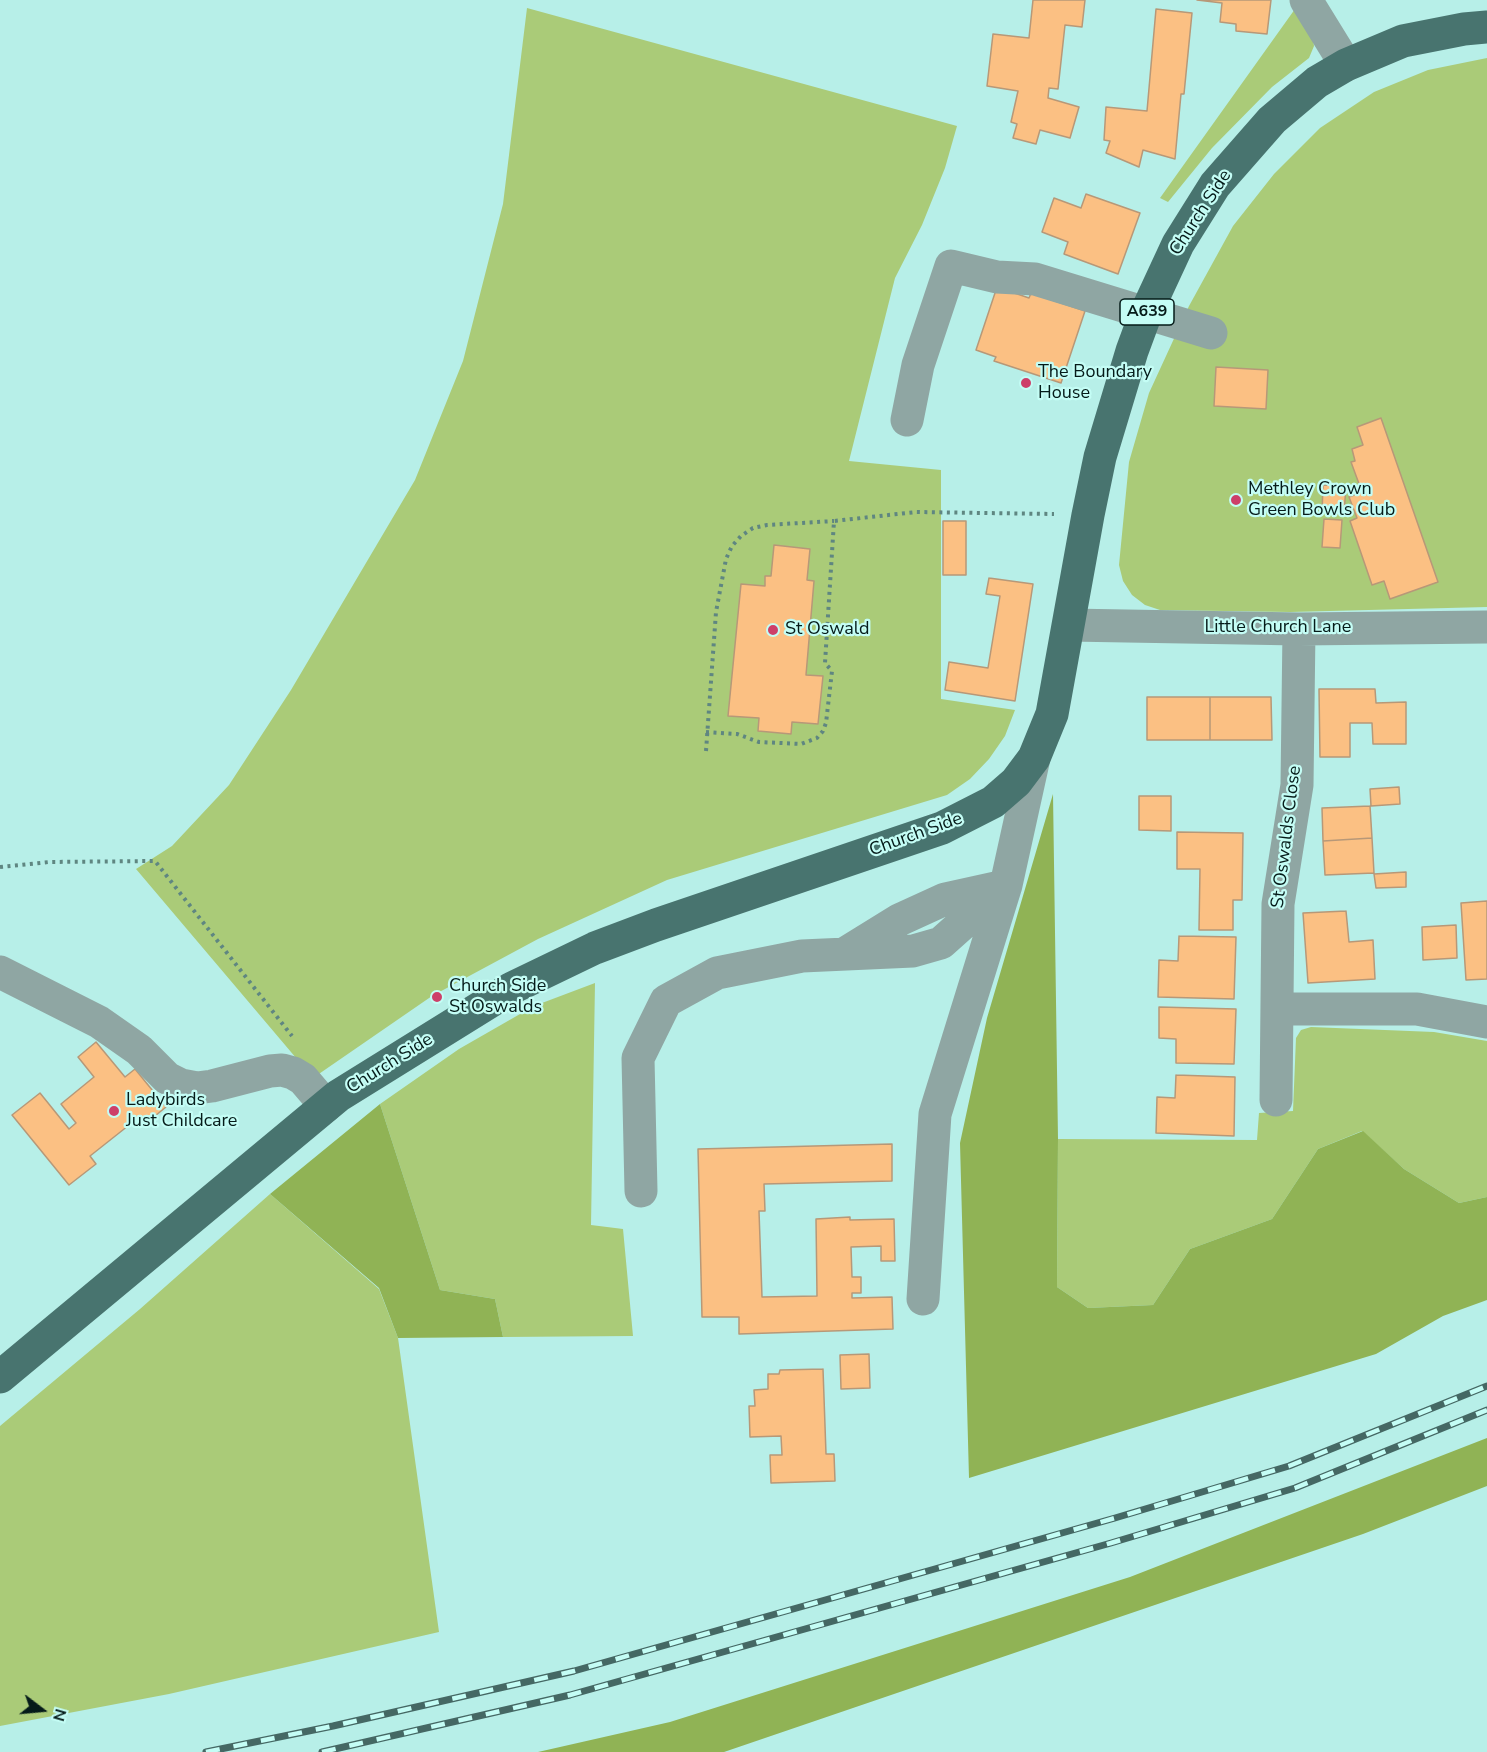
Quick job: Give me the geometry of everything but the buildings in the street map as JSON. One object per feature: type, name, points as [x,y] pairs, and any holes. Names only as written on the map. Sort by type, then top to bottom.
[{"type":"main road","name":"Church Side","points":[[0,1377],[338,1096],[512,988],[595,948],[656,925],[942,828],[993,802],[1016,782],[1034,758],[1052,714],[1088,514],[1101,457],[1119,390],[1146,313],[1178,244],[1215,185],[1272,120],[1317,82],[1346,65],[1402,41],[1487,27]]},
{"type":"street","points":[[1306,0],[1346,65]]},
{"type":"street","points":[[907,420],[918,365],[951,266],[997,277],[1035,279],[1211,333]]},
{"type":"street","name":"Little Church Lane","points":[[1069,625],[1299,629],[1487,627]]},
{"type":"street","name":"St Oswalds Close","points":[[1276,1100],[1278,904],[1297,785],[1299,629]]},
{"type":"street","points":[[923,1299],[935,1113],[1006,885],[1034,758]]},
{"type":"street","points":[[641,1191],[638,1058],[666,1001],[717,973],[802,956],[913,951],[941,943],[1006,885]]},
{"type":"street","points":[[0,972],[99,1022],[139,1050],[167,1078],[181,1085],[197,1088],[212,1086],[282,1070],[303,1079],[326,1106]]},
{"type":"street","points":[[1278,1009],[1417,1009],[1487,1022]]},
{"type":"path","points":[[706,751],[716,612],[726,559],[732,546],[741,536],[760,526],[916,512],[1088,514]]},
{"type":"path","points":[[706,732],[737,734],[759,742],[801,744],[818,738],[823,731],[832,671],[825,663],[834,521]]},
{"type":"path","points":[[0,867],[49,862],[155,861],[294,1040]]},
{"type":"green space","points":[[527,8],[957,126],[945,168],[922,225],[895,278],[849,461],[941,470],[941,699],[1015,710],[1005,736],[989,759],[970,779],[947,795],[667,880],[538,939],[432,996],[313,1078],[136,869],[172,846],[229,785],[291,690],[415,480],[463,361],[503,204]]},
{"type":"green space","points":[[1295,9],[1313,39],[1314,46],[1309,58],[1272,87],[1212,148],[1168,202],[1160,198]]},
{"type":"green space","points":[[1487,58],[1487,607],[1290,612],[1160,610],[1145,605],[1132,595],[1123,581],[1119,565],[1129,462],[1149,393],[1189,306],[1233,226],[1274,174],[1320,128],[1374,92],[1428,70]]},
{"type":"green space","points":[[1053,794],[1058,1139],[1057,1287],[1088,1308],[1153,1305],[1190,1249],[1272,1219],[1318,1149],[1363,1131],[1404,1169],[1459,1203],[1487,1197],[1487,1300],[1443,1316],[1376,1354],[969,1478],[960,1143],[987,1018]]},
{"type":"green space","points":[[595,983],[591,1225],[623,1229],[633,1336],[503,1337],[495,1299],[440,1290],[380,1104],[459,1049],[534,1006]]},
{"type":"green space","points":[[1311,1027],[1434,1032],[1487,1041],[1487,1197],[1459,1203],[1404,1169],[1362,1131],[1318,1149],[1272,1219],[1190,1249],[1153,1305],[1088,1308],[1057,1287],[1058,1139],[1257,1140],[1259,1113],[1293,1111],[1296,1038],[1301,1030]]},
{"type":"green space","points":[[380,1104],[440,1290],[495,1299],[503,1337],[398,1338],[379,1288],[270,1194]]},
{"type":"green space","points":[[270,1194],[379,1289],[398,1338],[439,1632],[169,1694],[0,1726],[0,1426],[140,1309]]},
{"type":"green space","points":[[1487,1438],[1487,1486],[1363,1534],[724,1752],[538,1752],[670,1722],[1130,1577]]},
{"type":"railway","points":[[206,1752],[333,1726],[574,1671],[1115,1518],[1289,1466],[1487,1386]]},
{"type":"railway","points":[[322,1752],[570,1695],[1111,1543],[1295,1488],[1487,1410]]},
{"type":"place","name":"The Boundary House","points":[[1026,383]]},
{"type":"place","name":"Methley Crown Green Bowls Club","points":[[1236,500]]},
{"type":"place","name":"St Oswald","points":[[773,630]]},
{"type":"place","name":"Church Side St Oswalds","points":[[437,997]]},
{"type":"place","name":"Ladybirds Just Childcare","points":[[114,1111]]}]
